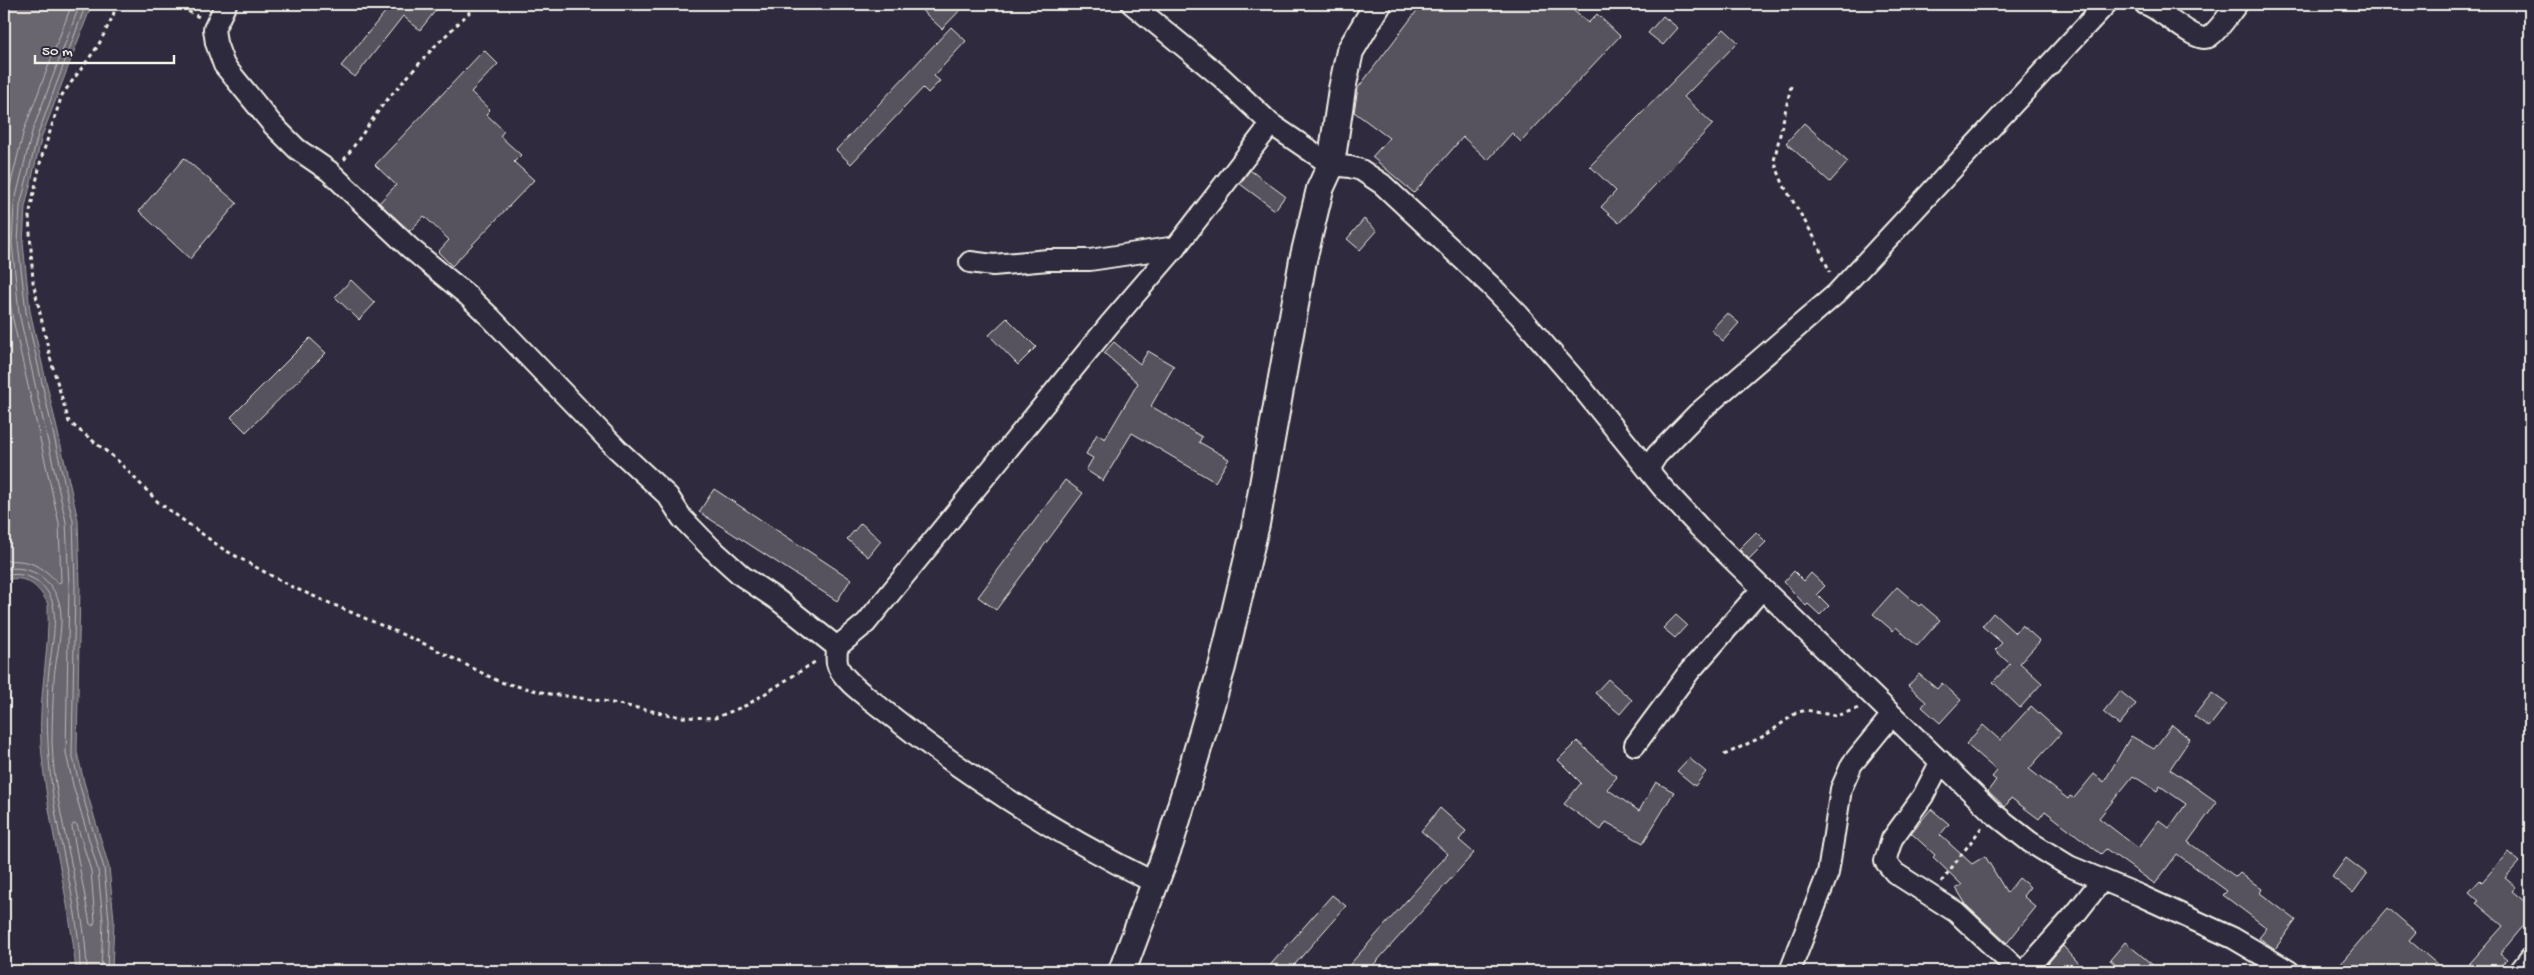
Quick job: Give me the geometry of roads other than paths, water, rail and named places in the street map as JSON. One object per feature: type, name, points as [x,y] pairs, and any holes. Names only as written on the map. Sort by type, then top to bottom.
[{"type":"street","points":[[226,4],[214,29],[216,43],[224,65],[297,149],[330,171],[410,248],[490,316],[617,449],[668,496],[682,518],[711,548],[742,576],[779,601],[837,648]]},
{"type":"street","points":[[1132,4],[1221,77],[1271,124],[1331,165],[1361,170],[1382,184],[1490,286],[1542,341],[1648,469],[1699,527],[1993,813],[2052,856],[2233,938],[2289,971]]},
{"type":"street","points":[[1122,971],[1155,883],[1202,738],[1237,606],[1256,524],[1303,260],[1320,189],[1331,165],[1342,89],[1350,51],[1378,4]]},
{"type":"street","points":[[1648,469],[1657,455],[1698,414],[1838,294],[2106,4]]},
{"type":"street","points":[[2145,4],[2164,13],[2192,35],[2202,39],[2207,38],[2214,32],[2237,4]]},
{"type":"street","points":[[1155,883],[1076,842],[994,790],[910,731],[847,680],[836,663],[837,648],[866,623],[1109,325],[1176,247],[1271,124]]},
{"type":"street","points":[[970,262],[993,265],[1048,260],[1099,259],[1176,247]]},
{"type":"street","points":[[1635,745],[1689,672],[1762,589]]},
{"type":"street","points":[[1790,971],[1828,874],[1841,789],[1852,764],[1892,715]]},
{"type":"street","points":[[1941,761],[1924,796],[1892,839],[1886,855],[1886,861],[1894,873],[1956,912],[2020,971]]},
{"type":"street","points":[[2025,971],[2077,912],[2102,880]]},
{"type":"street","points":[[2520,971],[2530,958]]},
{"type":"water","points":[[4,4],[92,4],[42,136],[25,207],[23,243],[30,311],[78,520],[80,586],[77,752],[109,867],[114,920],[112,971],[76,971],[69,914],[48,802],[41,745],[41,710],[48,604],[40,592],[30,583],[18,579],[4,581]]}]
